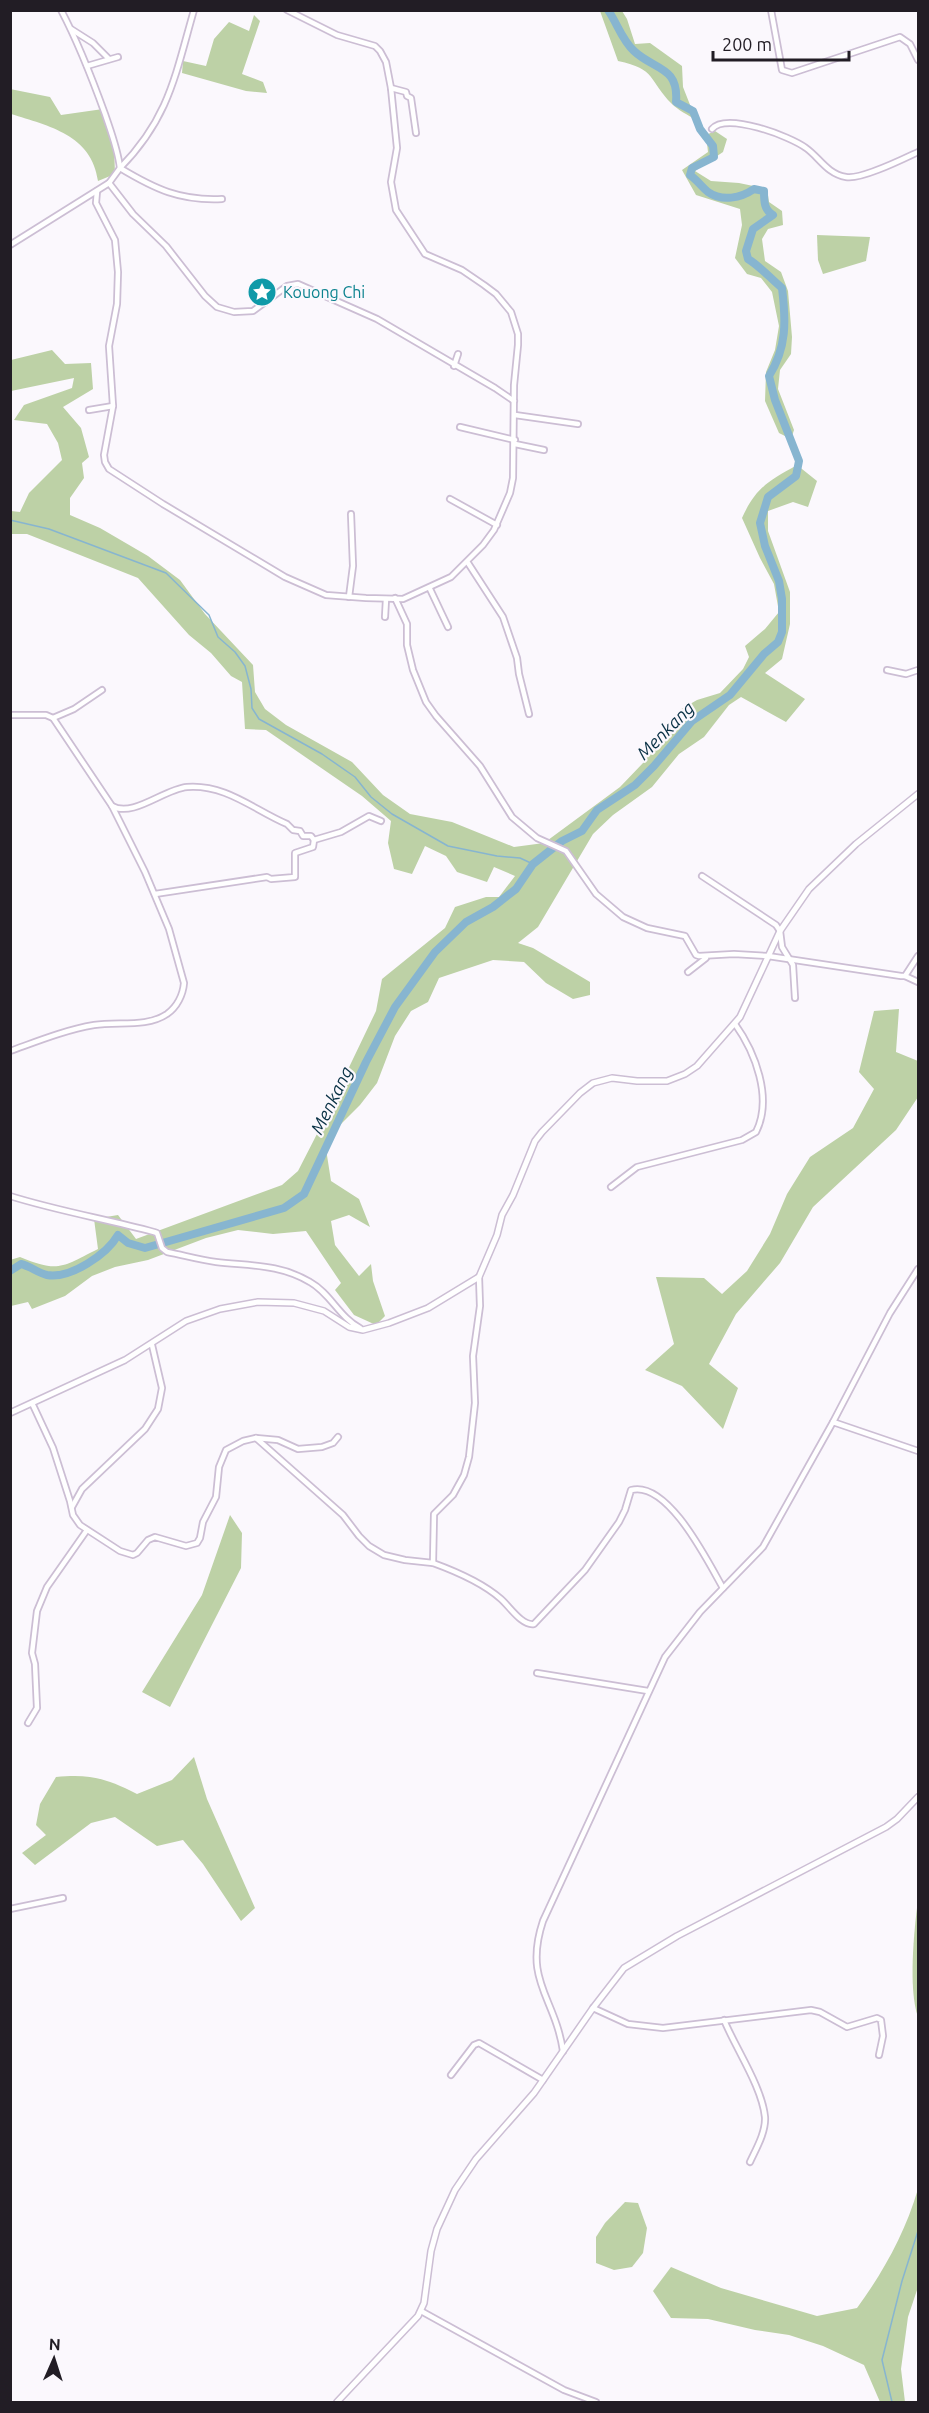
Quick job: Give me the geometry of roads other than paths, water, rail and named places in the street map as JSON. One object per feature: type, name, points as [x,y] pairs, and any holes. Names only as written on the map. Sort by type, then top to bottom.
[{"type":"street","points":[[61,10],[87,66],[112,135],[120,168]]},
{"type":"street","points":[[10,245],[109,183],[152,131],[175,80],[194,10]]},
{"type":"street","points":[[97,191],[96,203],[113,233],[118,261],[117,304],[109,346],[113,406],[104,455],[106,466],[117,476],[285,577],[326,595],[386,599],[410,597],[451,577],[468,563],[497,525],[512,486],[518,334],[511,312],[496,294],[462,270],[425,254],[396,210],[391,182],[397,148],[391,88],[386,63],[380,51],[375,46],[337,34],[287,10]]},
{"type":"street","points":[[771,10],[782,70],[786,72],[792,73],[900,37],[910,44],[918,60]]},
{"type":"street","points":[[70,29],[93,43],[109,58]]},
{"type":"street","points":[[87,66],[118,57]]},
{"type":"street","points":[[391,88],[406,92],[411,98],[416,133]]},
{"type":"street","points":[[712,129],[719,123],[734,123],[790,139],[806,148],[832,172],[847,178],[886,166],[918,152]]},
{"type":"street","points":[[120,168],[178,196],[191,199],[222,199]]},
{"type":"street","points":[[109,183],[133,214],[162,241],[205,296],[217,306],[234,312],[253,311],[287,286],[298,284],[377,319],[514,401]]},
{"type":"street","points":[[454,366],[458,354]]},
{"type":"street","points":[[89,410],[113,406]]},
{"type":"street","points":[[515,415],[578,424]]},
{"type":"street","points":[[460,427],[544,450]]},
{"type":"street","points":[[450,499],[497,525]]},
{"type":"street","points":[[349,597],[353,566],[351,514]]},
{"type":"street","points":[[468,563],[503,616],[517,658],[529,714]]},
{"type":"street","points":[[430,589],[448,627]]},
{"type":"street","points":[[395,598],[406,624],[412,670],[430,710],[480,766],[512,817],[537,838],[559,848],[574,860],[596,894],[623,917],[647,928],[685,936],[696,955],[708,957],[734,954],[768,956],[905,976],[918,982]]},
{"type":"street","points":[[385,617],[386,599]]},
{"type":"street","points":[[887,670],[906,674],[918,670]]},
{"type":"street","points":[[54,718],[74,709],[102,690]]},
{"type":"street","points":[[10,715],[46,715],[54,718],[112,806],[155,894],[183,974],[183,993],[174,1008],[155,1020],[138,1023],[96,1024],[30,1042],[10,1051]]},
{"type":"street","points":[[112,806],[126,810],[179,789],[214,789],[234,796],[287,824],[293,830],[300,831],[303,836],[311,836],[314,840]]},
{"type":"street","points":[[433,1563],[434,1514],[453,1495],[464,1475],[469,1458],[475,1403],[473,1356],[480,1306],[479,1277],[497,1235],[502,1215],[513,1195],[535,1141],[580,1092],[593,1083],[612,1078],[657,1082],[677,1078],[697,1066],[735,1024],[746,1008],[780,931],[809,890],[856,844],[918,794]]},
{"type":"street","points":[[314,840],[341,832],[369,816],[381,821]]},
{"type":"street","points":[[155,894],[267,877],[271,879],[295,877],[295,854],[313,847],[314,840]]},
{"type":"street","points":[[702,876],[770,921],[780,931],[782,947],[792,960],[795,998]]},
{"type":"street","points":[[905,976],[918,956]]},
{"type":"street","points":[[688,972],[698,962],[708,957]]},
{"type":"street","points":[[610,1187],[637,1167],[742,1140],[756,1132],[761,1110],[760,1080],[735,1024]]},
{"type":"street","points":[[10,1196],[57,1210],[117,1221],[157,1233],[162,1248],[167,1252],[208,1261],[259,1264],[282,1269],[316,1286],[351,1322],[363,1330]]},
{"type":"street","points":[[563,2051],[558,2024],[537,1974],[537,1940],[543,1921],[603,1796],[648,1691],[677,1640],[723,1587],[763,1547],[890,1314],[918,1269]]},
{"type":"street","points":[[10,1413],[125,1360],[152,1345],[186,1321],[220,1309],[277,1301],[324,1311],[349,1327],[363,1330],[428,1308],[479,1277]]},
{"type":"street","points":[[72,1508],[82,1490],[145,1429],[158,1409],[162,1388],[152,1345]]},
{"type":"street","points":[[32,1403],[53,1448],[74,1518],[87,1530],[120,1551],[132,1555],[137,1553],[148,1540],[155,1537],[186,1546],[194,1545],[199,1541],[203,1522],[216,1497],[216,1480],[223,1454],[229,1448],[256,1438],[278,1440],[302,1449],[322,1447],[333,1443],[338,1437]]},
{"type":"street","points":[[833,1422],[918,1451]]},
{"type":"street","points":[[256,1438],[343,1515],[369,1546],[384,1555],[433,1563],[483,1586],[525,1622],[534,1624],[585,1570],[622,1516],[631,1490],[638,1489],[654,1494],[670,1507],[699,1544],[723,1587]]},
{"type":"street","points":[[28,1723],[37,1708],[35,1664],[32,1653],[38,1611],[47,1587],[87,1530]]},
{"type":"street","points":[[537,1674],[648,1691]]},
{"type":"street","points":[[337,2403],[421,2311],[431,2252],[448,2202],[467,2170],[543,2080],[620,1973],[634,1960],[677,1936],[886,1827],[918,1797]]},
{"type":"street","points":[[10,1909],[63,1898]]},
{"type":"street","points":[[593,2008],[627,2024],[663,2028],[811,2010],[820,2012],[848,2027],[877,2018],[881,2020],[883,2028],[879,2055]]},
{"type":"street","points":[[724,2020],[753,2078],[765,2117],[762,2134],[750,2162]]},
{"type":"street","points":[[451,2075],[474,2045],[479,2043],[543,2080]]},
{"type":"street","points":[[421,2311],[564,2390],[596,2403]]},
{"type":"waterway","name":"Menkang","points":[[10,1271],[21,1264],[47,1275],[67,1273],[97,1257],[118,1235],[128,1243],[145,1248],[284,1208],[304,1194],[366,1062],[395,1007],[435,952],[466,922],[493,907],[516,889],[533,864],[562,841],[582,831],[597,810],[635,785],[692,721],[730,695],[764,654],[778,642],[782,632],[782,599],[779,581],[765,546],[760,523],[768,497],[796,476],[799,461],[775,400],[769,376],[779,355],[784,334],[782,288],[748,259],[746,251],[753,229],[773,215],[766,208],[764,191],[754,189],[737,197],[719,197],[708,192],[690,175],[692,168],[714,157],[713,146],[700,129],[693,111],[676,102],[674,82],[669,75],[630,47],[608,10]]},
{"type":"waterway","points":[[10,520],[49,529],[166,573],[209,615],[218,637],[235,652],[245,666],[251,689],[252,708],[259,719],[322,754],[355,777],[371,797],[392,814],[448,846],[497,856],[520,858],[533,864]]},
{"type":"waterway","points":[[892,2402],[882,2360],[902,2281],[918,2231]]},
{"type":"place","name":"Kouong Chi","points":[[262,292]]}]
